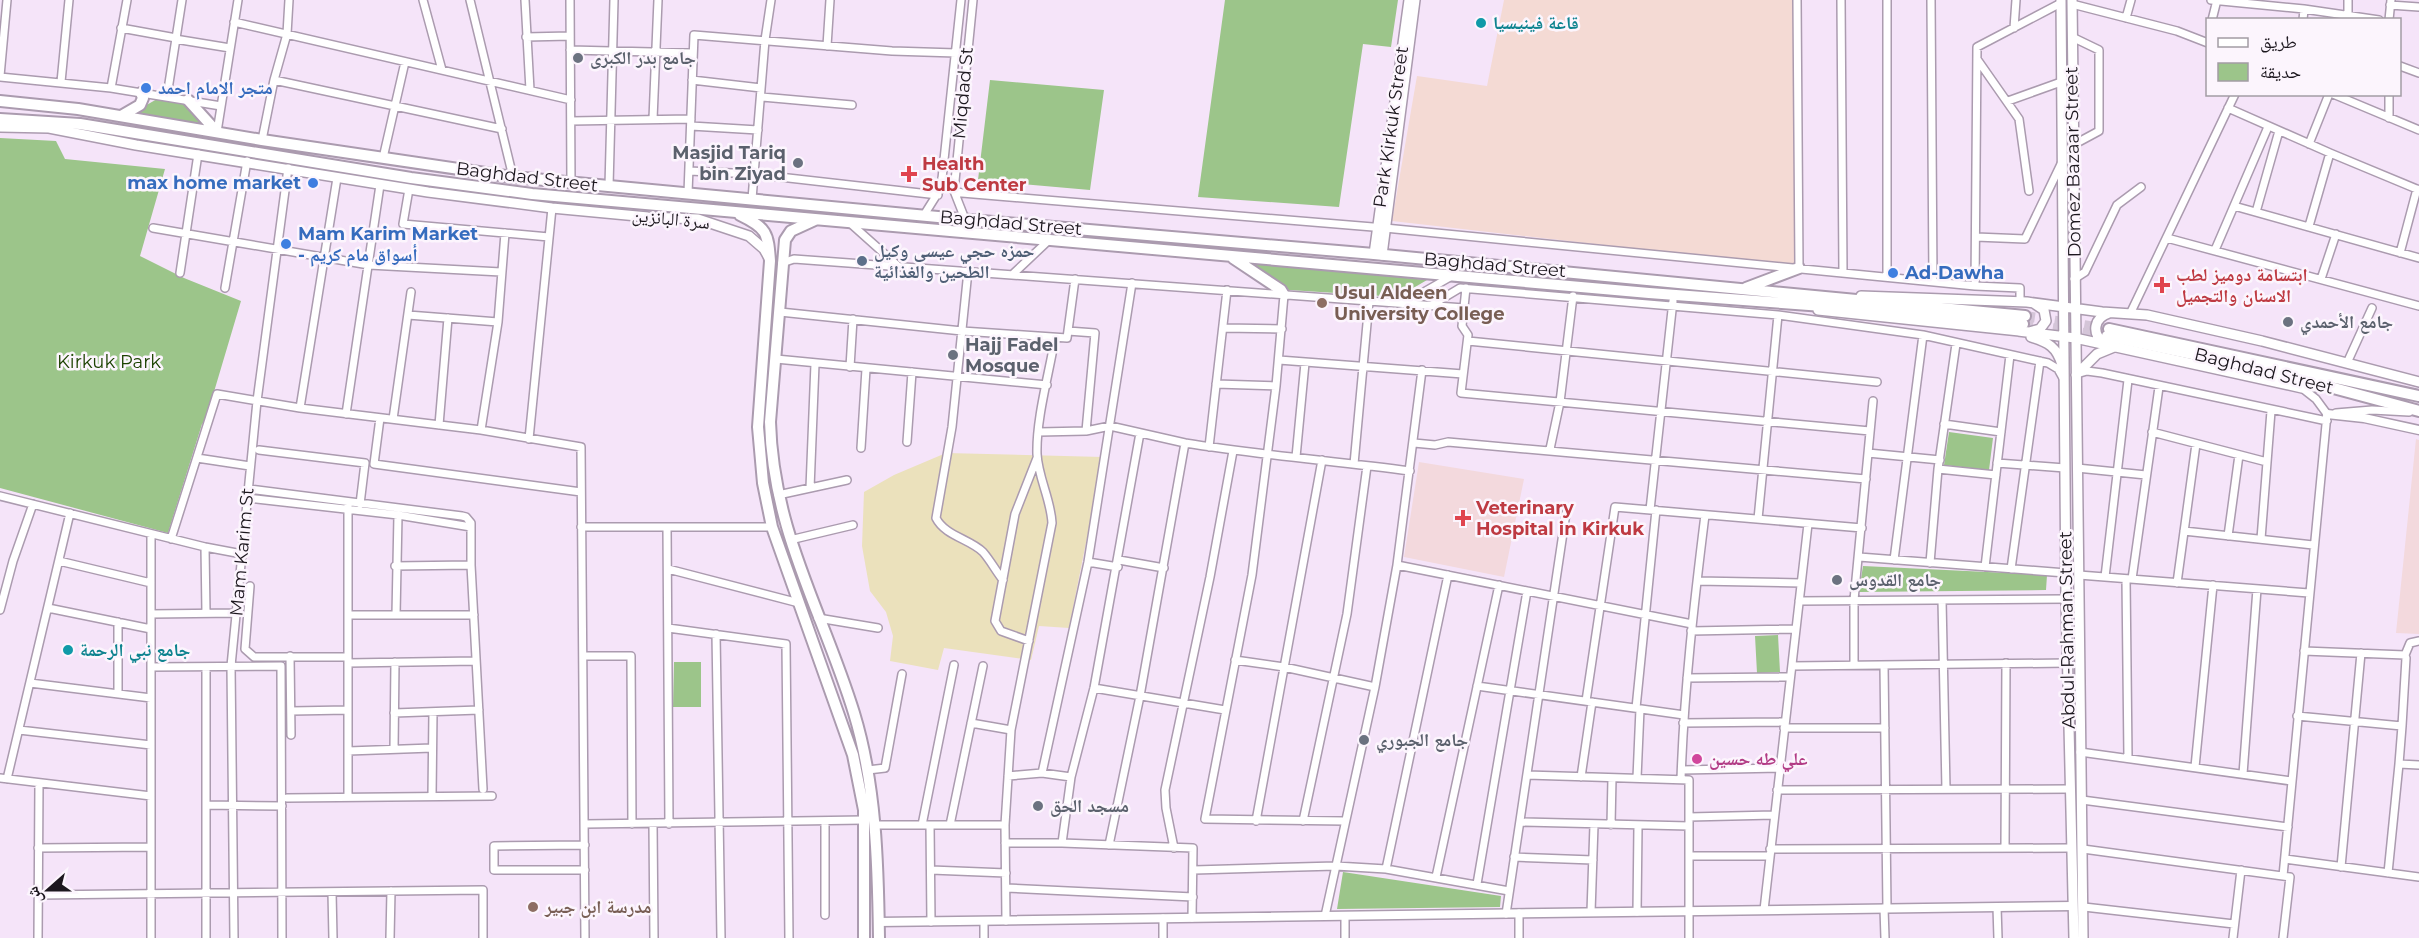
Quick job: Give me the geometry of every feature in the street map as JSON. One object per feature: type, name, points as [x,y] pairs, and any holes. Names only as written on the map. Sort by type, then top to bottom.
[{"type":"main road","name":"Park Kirkuk Street","points":[[1381,227],[1409,0]]},
{"type":"main road","points":[[1378,254],[1415,0]]},
{"type":"main road","name":"Domez Bazaar Street","points":[[2061,2],[2065,274],[2075,324]]},
{"type":"main road","name":"Domez Bazaar Street","points":[[2064,322],[2074,290],[2072,2]]},
{"type":"main road","points":[[121,116],[140,105],[143,98],[141,93]]},
{"type":"main road","points":[[188,99],[217,132]]},
{"type":"main road","name":"Baghdad Street","points":[[0,101],[121,116],[262,140],[513,177],[1744,289],[1778,297],[2022,324]]},
{"type":"main road","name":"Baghdad Street","points":[[0,119],[80,124],[204,151],[305,166],[394,175],[428,186],[532,200],[732,211],[1452,276],[1673,300],[1778,297]]},
{"type":"main road","points":[[0,127],[49,128],[155,142]]},
{"type":"main road","points":[[204,151],[288,168],[305,166],[336,178],[380,185],[408,189],[428,186]]},
{"type":"main road","points":[[394,175],[398,160]]},
{"type":"main road","name":"سرة البانزين","points":[[532,200],[555,208],[648,217],[698,219],[749,236],[764,249],[770,261]]},
{"type":"main road","points":[[732,211],[756,223],[766,232],[770,261],[758,428],[763,483],[772,527],[853,755],[864,810],[864,938]]},
{"type":"main road","points":[[819,219],[796,227],[787,235],[783,250],[770,423],[771,453],[778,495],[790,540],[854,712],[868,770],[874,825],[879,938]]},
{"type":"main road","points":[[1161,250],[1162,237]]},
{"type":"main road","points":[[1230,256],[1279,288],[1284,295]]},
{"type":"main road","points":[[770,261],[783,263]]},
{"type":"main road","points":[[1744,289],[1799,268]]},
{"type":"main road","points":[[1778,297],[2024,302],[2049,300],[2056,297],[2061,290],[2065,274]]},
{"type":"main road","points":[[2074,290],[2086,305],[2107,313]]},
{"type":"main road","points":[[1778,297],[1829,312],[2005,330],[2052,345],[2058,352],[2065,378]]},
{"type":"main road","points":[[2024,302],[2178,321],[2419,382]]},
{"type":"main road","points":[[2022,324],[2036,331],[2043,327],[2046,321],[2042,308],[2024,302]]},
{"type":"main road","points":[[2107,313],[2096,324],[2098,338],[2302,388],[2326,386]]},
{"type":"main road","name":"Abdul-Rahman Street","points":[[2064,322],[2069,336],[2076,376],[2083,938]]},
{"type":"main road","points":[[2005,330],[2022,324],[2069,336],[2109,339]]},
{"type":"main road","name":"Abdul-Rahman Street","points":[[2074,938],[2066,599],[2065,378],[2069,336],[2075,324]]},
{"type":"main road","points":[[2076,376],[2109,339]]},
{"type":"main road","name":"Baghdad Street","points":[[2109,339],[2259,368],[2419,411]]},
{"type":"main road","name":"Baghdad Street","points":[[2109,339],[2419,396]]},
{"type":"main road","points":[[824,671],[837,666]]},
{"type":"street","points":[[7,0],[0,76],[111,88],[221,106]]},
{"type":"street","points":[[61,82],[69,0]]},
{"type":"street","points":[[111,88],[127,0]]},
{"type":"street","points":[[166,96],[182,0]]},
{"type":"street","points":[[217,132],[238,0]]},
{"type":"street","points":[[262,140],[274,80],[287,34],[290,0]]},
{"type":"street","points":[[423,0],[442,70]]},
{"type":"street","points":[[470,0],[513,177]]},
{"type":"street","points":[[525,0],[530,90]]},
{"type":"street","points":[[570,0],[571,183]]},
{"type":"street","points":[[609,186],[614,0]]},
{"type":"street","points":[[652,119],[658,0]]},
{"type":"street","points":[[752,199],[765,40],[771,0]]},
{"type":"street","points":[[827,46],[830,0]]},
{"type":"street","name":"Miqdad St","points":[[924,215],[938,195],[942,178],[961,0]]},
{"type":"street","name":"Miqdad St","points":[[965,219],[954,191],[973,0]]},
{"type":"street","points":[[1797,0],[1799,268]]},
{"type":"street","points":[[1841,0],[1843,273]]},
{"type":"street","points":[[1887,0],[1887,277]]},
{"type":"street","points":[[1931,0],[1933,281]]},
{"type":"street","points":[[2014,28],[2016,0]]},
{"type":"street","points":[[2125,0],[2126,18]]},
{"type":"street","points":[[2126,18],[2131,0]]},
{"type":"street","points":[[2212,18],[2215,1],[2304,9],[2348,17],[2348,0]]},
{"type":"street","points":[[1975,286],[1977,47],[2061,2]]},
{"type":"street","points":[[2072,2],[2206,40]]},
{"type":"street","points":[[2389,18],[2391,3],[2419,7]]},
{"type":"street","points":[[2303,18],[2304,9]]},
{"type":"street","points":[[234,22],[571,100]]},
{"type":"street","points":[[121,28],[230,48]]},
{"type":"street","points":[[688,193],[694,35],[892,51],[956,53]]},
{"type":"street","points":[[526,37],[570,36]]},
{"type":"street","points":[[2072,37],[2099,50],[2099,131],[2073,145]]},
{"type":"street","points":[[570,51],[693,52]]},
{"type":"street","points":[[1977,59],[2008,101],[2020,125],[2029,191]]},
{"type":"street","points":[[383,158],[405,62]]},
{"type":"street","points":[[2401,66],[2419,74]]},
{"type":"street","points":[[274,80],[501,129]]},
{"type":"street","points":[[692,80],[761,88]]},
{"type":"street","points":[[2008,101],[2061,82]]},
{"type":"street","points":[[2130,314],[2234,96]]},
{"type":"street","points":[[2309,144],[2330,96]]},
{"type":"street","points":[[2389,96],[2389,118]]},
{"type":"street","points":[[761,97],[852,105]]},
{"type":"street","points":[[2342,97],[2419,130]]},
{"type":"street","points":[[2228,108],[2418,190],[2400,253]]},
{"type":"street","points":[[571,121],[652,119],[758,130]]},
{"type":"street","points":[[2215,250],[2268,127]]},
{"type":"street","points":[[2256,212],[2279,131]]},
{"type":"street","points":[[180,273],[204,151]]},
{"type":"street","points":[[2309,226],[2330,153]]},
{"type":"street","points":[[1976,237],[2025,239],[2063,160]]},
{"type":"street","points":[[225,288],[247,161]]},
{"type":"street","name":"Mam Karim St","points":[[234,938],[231,666],[257,401],[288,168]]},
{"type":"street","points":[[689,171],[754,174],[938,195]]},
{"type":"street","points":[[300,408],[336,178]]},
{"type":"street","points":[[942,178],[954,191],[1381,227],[1975,286],[2020,288],[2024,302]]},
{"type":"street","points":[[346,414],[380,185]]},
{"type":"street","points":[[2074,279],[2085,272],[2118,205],[2141,187]]},
{"type":"street","points":[[408,189],[403,224],[549,237]]},
{"type":"street","points":[[2234,206],[2419,258]]},
{"type":"street","points":[[529,439],[549,237],[555,208]]},
{"type":"street","points":[[849,222],[897,265]]},
{"type":"street","points":[[153,228],[369,265],[501,272]]},
{"type":"street","points":[[480,430],[498,322],[505,233]]},
{"type":"street","points":[[2321,279],[2336,234]]},
{"type":"street","points":[[2167,238],[2419,306]]},
{"type":"street","points":[[1013,274],[1049,240]]},
{"type":"street","points":[[783,263],[794,260],[897,265],[1464,308]]},
{"type":"street","points":[[968,271],[958,378],[936,518],[954,534],[982,551],[1003,580]]},
{"type":"street","points":[[1403,304],[1452,276]]},
{"type":"street","points":[[780,312],[962,331],[1067,338],[1075,279]]},
{"type":"street","points":[[1042,773],[1088,562],[1132,283]]},
{"type":"street","points":[[1430,306],[1460,288],[1673,300],[1923,335],[2055,366],[2065,378]]},
{"type":"street","points":[[1466,288],[1462,326],[1468,335],[1468,341],[1461,393],[1870,431]]},
{"type":"street","points":[[1209,447],[1227,290]]},
{"type":"street","points":[[393,420],[411,292]]},
{"type":"street","points":[[1284,295],[1279,360],[1252,575],[1205,819],[1345,821]]},
{"type":"street","points":[[1550,449],[1560,402],[1573,296]]},
{"type":"street","points":[[1637,778],[1638,709],[1656,460],[1673,300]]},
{"type":"street","points":[[1354,464],[1369,302]]},
{"type":"street","points":[[2347,363],[2372,308]]},
{"type":"street","points":[[408,315],[498,322]]},
{"type":"street","points":[[1758,519],[1778,315]]},
{"type":"street","points":[[439,425],[448,318]]},
{"type":"street","points":[[1883,318],[1892,330]]},
{"type":"street","points":[[850,367],[853,319]]},
{"type":"street","points":[[1223,328],[1282,329]]},
{"type":"street","points":[[1068,331],[1095,333],[1086,431]]},
{"type":"street","points":[[1894,560],[1923,335]]},
{"type":"street","points":[[1029,641],[1001,631],[996,621],[1015,514],[1037,456],[1055,338]]},
{"type":"street","points":[[1468,341],[1877,382]]},
{"type":"street","points":[[1930,562],[1938,469],[1956,344]]},
{"type":"street","points":[[1985,567],[2010,355]]},
{"type":"street","points":[[776,359],[1047,385]]},
{"type":"street","points":[[1279,360],[1463,374]]},
{"type":"street","points":[[2011,569],[2040,362]]},
{"type":"street","points":[[1296,457],[1305,363]]},
{"type":"street","points":[[810,488],[815,364]]},
{"type":"street","points":[[861,448],[866,369]]},
{"type":"street","points":[[1325,916],[1375,687],[1397,566],[1422,370]]},
{"type":"street","points":[[2076,376],[2087,371],[2271,411],[2364,418],[2419,430]]},
{"type":"street","points":[[907,442],[912,372]]},
{"type":"street","points":[[2105,577],[2128,380]]},
{"type":"street","points":[[1216,384],[1276,386]]},
{"type":"street","points":[[2128,758],[2129,579],[2159,387]]},
{"type":"street","points":[[2283,876],[2327,417],[2316,399],[2302,388]]},
{"type":"street","points":[[171,539],[217,394],[300,408],[480,430],[581,447],[585,938]]},
{"type":"street","points":[[1854,665],[1854,600],[1872,401]]},
{"type":"street","points":[[2327,417],[2364,410],[2419,411]]},
{"type":"street","points":[[2261,539],[2271,411]]},
{"type":"street","points":[[380,418],[374,464],[581,492]]},
{"type":"street","points":[[1944,424],[2001,432]]},
{"type":"street","points":[[1039,432],[1086,431],[1110,426],[1233,451],[1410,471]]},
{"type":"street","points":[[2152,432],[2267,462]]},
{"type":"street","points":[[1062,843],[1071,777],[1094,688],[1140,433]]},
{"type":"street","points":[[1414,443],[1435,445],[1448,442],[1550,449],[1762,471],[1866,479]]},
{"type":"street","points":[[1109,845],[1140,696],[1185,443]]},
{"type":"street","points":[[2177,583],[2196,444]]},
{"type":"street","points":[[259,450],[365,463],[360,504]]},
{"type":"street","points":[[1174,848],[1165,790],[1210,577],[1233,451]]},
{"type":"street","points":[[1868,453],[1940,460]]},
{"type":"street","points":[[2228,536],[2239,455]]},
{"type":"street","points":[[1006,921],[1005,825],[1011,730],[1052,523],[1052,511],[1037,456]]},
{"type":"street","points":[[197,458],[250,466]]},
{"type":"street","points":[[1256,821],[1322,460]]},
{"type":"street","points":[[1997,463],[2065,468]]},
{"type":"street","points":[[1303,821],[1347,614],[1367,466]]},
{"type":"street","points":[[2077,468],[2146,475]]},
{"type":"street","points":[[1938,469],[1996,475]]},
{"type":"street","points":[[778,495],[847,480]]},
{"type":"street","points":[[249,489],[471,527]]},
{"type":"street","points":[[0,496],[171,539],[242,554]]},
{"type":"street","points":[[248,498],[348,506],[360,504],[466,517],[471,523],[471,566],[483,789]]},
{"type":"street","points":[[0,610],[13,561],[33,504]]},
{"type":"street","points":[[348,506],[348,797]]},
{"type":"street","points":[[1581,777],[1600,606],[1615,507],[1862,528]]},
{"type":"street","points":[[70,513],[19,730],[4,778],[151,796]]},
{"type":"street","points":[[1506,914],[1566,513]]},
{"type":"street","points":[[1682,779],[1687,678],[1705,515]]},
{"type":"street","points":[[396,615],[395,566],[398,516]]},
{"type":"street","points":[[1764,910],[1808,524]]},
{"type":"street","points":[[790,540],[853,525]]},
{"type":"street","points":[[581,527],[772,527]]},
{"type":"street","points":[[667,527],[669,824]]},
{"type":"street","points":[[2184,531],[2313,545]]},
{"type":"street","points":[[151,534],[151,938]]},
{"type":"street","points":[[205,547],[206,614]]},
{"type":"street","points":[[1858,557],[2066,573]]},
{"type":"street","points":[[59,561],[151,583]]},
{"type":"street","points":[[1088,562],[1164,568]]},
{"type":"street","points":[[395,566],[471,566]]},
{"type":"street","points":[[1397,566],[1646,615],[1692,627],[1796,629]]},
{"type":"street","points":[[668,569],[799,603]]},
{"type":"street","points":[[1386,869],[1448,575]]},
{"type":"street","points":[[2079,575],[2309,593]]},
{"type":"street","points":[[1697,581],[1801,584]]},
{"type":"street","points":[[1436,877],[1499,585]]},
{"type":"street","points":[[2195,767],[2213,585]]},
{"type":"street","points":[[250,586],[245,649],[254,657],[290,656],[395,663],[476,661]]},
{"type":"street","points":[[2243,774],[2257,589]]},
{"type":"street","points":[[1477,884],[1527,591]]},
{"type":"street","points":[[1799,601],[2066,599]]},
{"type":"street","points":[[1942,600],[1946,789]]},
{"type":"street","points":[[48,608],[151,629]]},
{"type":"street","points":[[151,614],[237,614]]},
{"type":"street","points":[[348,615],[474,615]]},
{"type":"street","points":[[818,618],[878,628]]},
{"type":"street","points":[[118,622],[118,694]]},
{"type":"street","points":[[668,628],[786,644],[789,938]]},
{"type":"street","points":[[716,634],[721,938]]},
{"type":"street","points":[[2388,873],[2402,726],[2405,655],[2410,643],[2419,641]]},
{"type":"street","points":[[2304,651],[2405,655]]},
{"type":"street","points":[[2341,867],[2361,653]]},
{"type":"street","points":[[290,656],[291,735]]},
{"type":"street","points":[[583,656],[631,656],[632,824]]},
{"type":"street","points":[[1235,660],[1284,667],[1375,687]]},
{"type":"street","points":[[394,749],[395,663]]},
{"type":"street","points":[[2005,848],[2006,663]]},
{"type":"street","points":[[1792,666],[2068,663]]},
{"type":"street","points":[[922,825],[954,665]]},
{"type":"street","points":[[1884,665],[1887,849],[1885,938]]},
{"type":"street","points":[[151,667],[281,666],[282,938]]},
{"type":"street","points":[[950,825],[983,666]]},
{"type":"street","points":[[206,667],[206,938]]},
{"type":"street","points":[[868,770],[885,768],[902,674]]},
{"type":"street","points":[[1687,678],[1790,677]]},
{"type":"street","points":[[30,683],[151,698]]},
{"type":"street","points":[[1477,686],[1638,709],[1684,719],[1885,728]]},
{"type":"street","points":[[1094,688],[1225,710]]},
{"type":"street","points":[[291,711],[348,710]]},
{"type":"street","points":[[394,713],[479,710]]},
{"type":"street","points":[[432,796],[433,712]]},
{"type":"street","points":[[2297,716],[2402,726]]},
{"type":"street","points":[[971,723],[1011,730]]},
{"type":"street","points":[[19,730],[151,745]]},
{"type":"street","points":[[348,750],[432,748]]},
{"type":"street","points":[[2080,753],[2291,781]]},
{"type":"street","points":[[2399,764],[2419,765]]},
{"type":"street","points":[[1682,770],[1780,768]]},
{"type":"street","points":[[1008,776],[1042,773],[1071,777]]},
{"type":"street","points":[[1527,775],[1689,780],[1689,938]]},
{"type":"street","points":[[1611,825],[1612,777]]},
{"type":"street","points":[[38,938],[39,783]]},
{"type":"street","points":[[1777,790],[2070,789]]},
{"type":"street","points":[[287,798],[492,796]]},
{"type":"street","points":[[2082,800],[2288,827]]},
{"type":"street","points":[[206,805],[282,806]]},
{"type":"street","points":[[1689,817],[1774,815]]},
{"type":"street","points":[[585,824],[788,823],[864,820]]},
{"type":"street","points":[[825,822],[825,915]]},
{"type":"street","points":[[1520,822],[1689,826]]},
{"type":"street","points":[[653,824],[654,938]]},
{"type":"street","points":[[874,825],[1005,825]]},
{"type":"street","points":[[930,825],[931,922]]},
{"type":"street","points":[[1591,912],[1594,825]]},
{"type":"street","points":[[1637,912],[1638,826]]},
{"type":"street","points":[[1005,843],[1193,848],[1192,918]]},
{"type":"street","points":[[585,844],[494,846],[494,870],[585,870]]},
{"type":"street","points":[[38,848],[151,847]]},
{"type":"street","points":[[1689,856],[1887,849],[2072,848]]},
{"type":"street","points":[[2083,849],[2290,877],[2283,938]]},
{"type":"street","points":[[1514,857],[1593,860]]},
{"type":"street","points":[[2284,859],[2419,877]]},
{"type":"street","points":[[1194,870],[1336,866],[1386,869],[1509,891]]},
{"type":"street","points":[[931,870],[1006,873]]},
{"type":"street","points":[[2233,938],[2241,870]]},
{"type":"street","points":[[1006,888],[1193,897]]},
{"type":"street","points":[[38,895],[483,890],[483,938]]},
{"type":"street","points":[[390,938],[391,891]]},
{"type":"street","points":[[332,892],[333,938]]},
{"type":"street","points":[[879,922],[2073,906]]},
{"type":"street","points":[[1997,907],[1998,938]]},
{"type":"street","points":[[2084,908],[2234,924]]},
{"type":"street","points":[[1519,913],[1519,938]]},
{"type":"street","points":[[1345,938],[1346,916]]},
{"type":"street","points":[[1163,918],[1163,938]]},
{"type":"street","points":[[984,921],[984,938]]},
{"type":"shaded area","points":[[1504,0],[1794,0],[1798,267],[1392,221],[1417,76],[1487,86]]},
{"type":"shaded area","points":[[2416,439],[2419,440],[2419,634],[2396,633]]},
{"type":"shaded area","name":"Veterinary Hospital in Kirkuk","points":[[1419,462],[1524,479],[1504,577],[1404,557]]},
{"type":"green space","points":[[1225,0],[1398,0],[1391,47],[1363,44],[1339,207],[1198,197]]},
{"type":"green space","points":[[990,80],[1104,90],[1090,190],[978,180]]},
{"type":"green space","points":[[157,99],[186,103],[207,127],[131,114]]},
{"type":"green space","name":"Kirkuk Park","points":[[0,138],[56,141],[65,159],[165,169],[140,256],[184,278],[241,301],[205,422],[202,424],[168,533],[0,488]]},
{"type":"green space","points":[[1251,263],[1427,280],[1398,297],[1289,290]]},
{"type":"green space","points":[[1949,432],[1993,438],[1989,470],[1944,465]]},
{"type":"green space","points":[[1863,566],[2047,575],[2046,590],[1859,592]]},
{"type":"green space","points":[[1778,635],[1780,672],[1757,673],[1755,636]]},
{"type":"green space","points":[[674,662],[701,662],[701,707],[673,707]]},
{"type":"green space","points":[[1343,872],[1501,896],[1500,907],[1337,909]]},
{"type":"sand","points":[[946,453],[1103,457],[1069,628],[1039,626],[1031,660],[944,648],[938,670],[890,661],[893,636],[886,612],[870,591],[862,546],[864,492],[894,475]]},
{"type":"tunnel","points":[[2025,316],[2109,329]]},
{"type":"tunnel","points":[[2023,324],[2106,336]]},
{"type":"place","name":"قاعة فينيسيا","points":[[1481,23]]},
{"type":"place","name":"جامع بدر الكبرى","points":[[578,58]]},
{"type":"place","name":"متجر الامام احمد","points":[[146,88]]},
{"type":"place","name":"Masjid Tariq bin Ziyad","points":[[798,163]]},
{"type":"place","name":"Health Sub Center","points":[[909,174]]},
{"type":"place","name":"max home market","points":[[313,183]]},
{"type":"place","name":"Mam Karim Market - أسواق مام كريم","points":[[286,244]]},
{"type":"place","name":"حمزه حجي عيسى وكيل الطحين والغذائية","points":[[862,261]]},
{"type":"place","name":"Ad-Dawha","points":[[1893,273]]},
{"type":"place","name":"ابتسامة دوميز لطب الاسنان والتجميل","points":[[2162,285]]},
{"type":"place","name":"Usul Aldeen University College","points":[[1322,303]]},
{"type":"place","name":"جامع الأحمدي","points":[[2288,322]]},
{"type":"place","name":"Hajj Fadel Mosque","points":[[953,355]]},
{"type":"place","name":"Veterinary Hospital in Kirkuk","points":[[1463,518]]},
{"type":"place","name":"جامع القدوس","points":[[1837,580]]},
{"type":"place","name":"جامع نبي الرحمة","points":[[68,650]]},
{"type":"place","name":"جامع الجبوري","points":[[1364,740]]},
{"type":"place","name":"علي طه حسين","points":[[1697,759]]},
{"type":"place","name":"مسجد الحق","points":[[1038,806]]},
{"type":"place","name":"مدرسة ابن جبير","points":[[533,907]]}]
